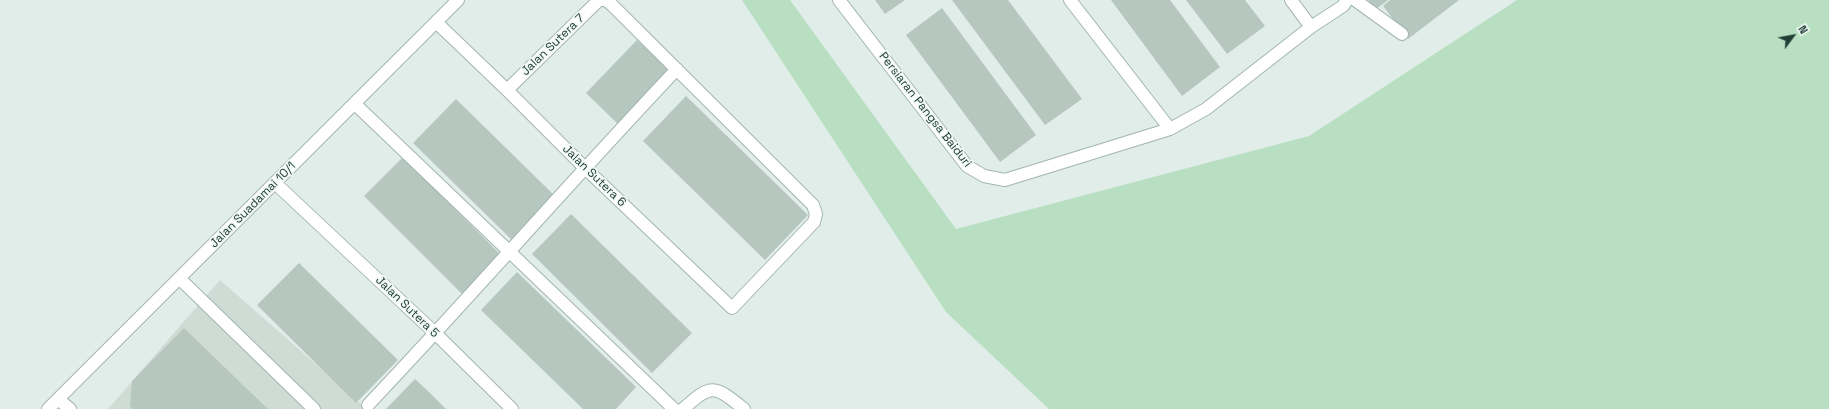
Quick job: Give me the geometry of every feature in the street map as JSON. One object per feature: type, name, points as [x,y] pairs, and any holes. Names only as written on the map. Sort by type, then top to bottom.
[{"type":"street","name":"Jalan Suadamai 10/1","points":[[48,409],[458,0]]},
{"type":"street","name":"Jalan Sutera 7","points":[[507,90],[599,0]]},
{"type":"street","points":[[368,405],[436,334],[584,167],[677,69],[612,5],[606,0],[602,0]]},
{"type":"street","name":"Persiaran Pangsa Baiduri","points":[[839,0],[967,166],[984,176],[1005,180],[1170,129],[1206,109],[1311,26],[1343,6],[1347,0]]},
{"type":"street","points":[[1070,0],[1170,129]]},
{"type":"street","points":[[1290,0],[1311,26]]},
{"type":"street","points":[[1355,0],[1402,34]]},
{"type":"street","name":"Jalan Sutera 6","points":[[436,22],[584,167],[732,308],[814,222],[816,214],[813,205],[677,69]]},
{"type":"street","points":[[355,104],[674,409]]},
{"type":"street","name":"Jalan Sutera 5","points":[[275,183],[436,334],[512,409]]},
{"type":"street","points":[[179,278],[314,409]]},
{"type":"street","points":[[683,409],[699,394],[710,389],[722,392],[744,409]]},
{"type":"street","points":[[58,399],[70,409]]},
{"type":"shaded area","points":[[220,280],[367,409],[108,409]]},
{"type":"green space","points":[[742,0],[790,0],[956,229],[1309,136],[1517,0],[1829,0],[1829,409],[1049,409],[946,312]]},
{"type":"building","points":[[875,0],[905,0],[885,14]]},
{"type":"building","points":[[952,0],[1008,0],[1082,99],[1045,125]]},
{"type":"building","points":[[1111,0],[1170,0],[1220,67],[1182,96]]},
{"type":"building","points":[[1186,0],[1245,0],[1265,26],[1227,54]]},
{"type":"building","points":[[1368,0],[1388,0],[1375,10]]},
{"type":"building","points":[[1390,0],[1459,0],[1408,39],[1383,6]]},
{"type":"building","points":[[942,8],[1036,135],[1000,162],[906,35]]},
{"type":"building","points":[[637,40],[673,74],[621,127],[586,93]]},
{"type":"building","points":[[686,96],[808,215],[765,260],[643,141]]},
{"type":"building","points":[[456,99],[556,197],[513,241],[413,143]]},
{"type":"building","points":[[403,157],[503,257],[464,296],[364,196]]},
{"type":"building","points":[[571,214],[692,333],[652,373],[532,254]]},
{"type":"building","points":[[299,263],[398,360],[356,403],[257,305]]},
{"type":"building","points":[[517,272],[636,387],[616,409],[583,409],[481,310]]},
{"type":"building","points":[[184,328],[268,409],[133,409],[130,406],[132,381]]},
{"type":"building","points":[[415,379],[432,395],[446,409],[386,409]]}]
